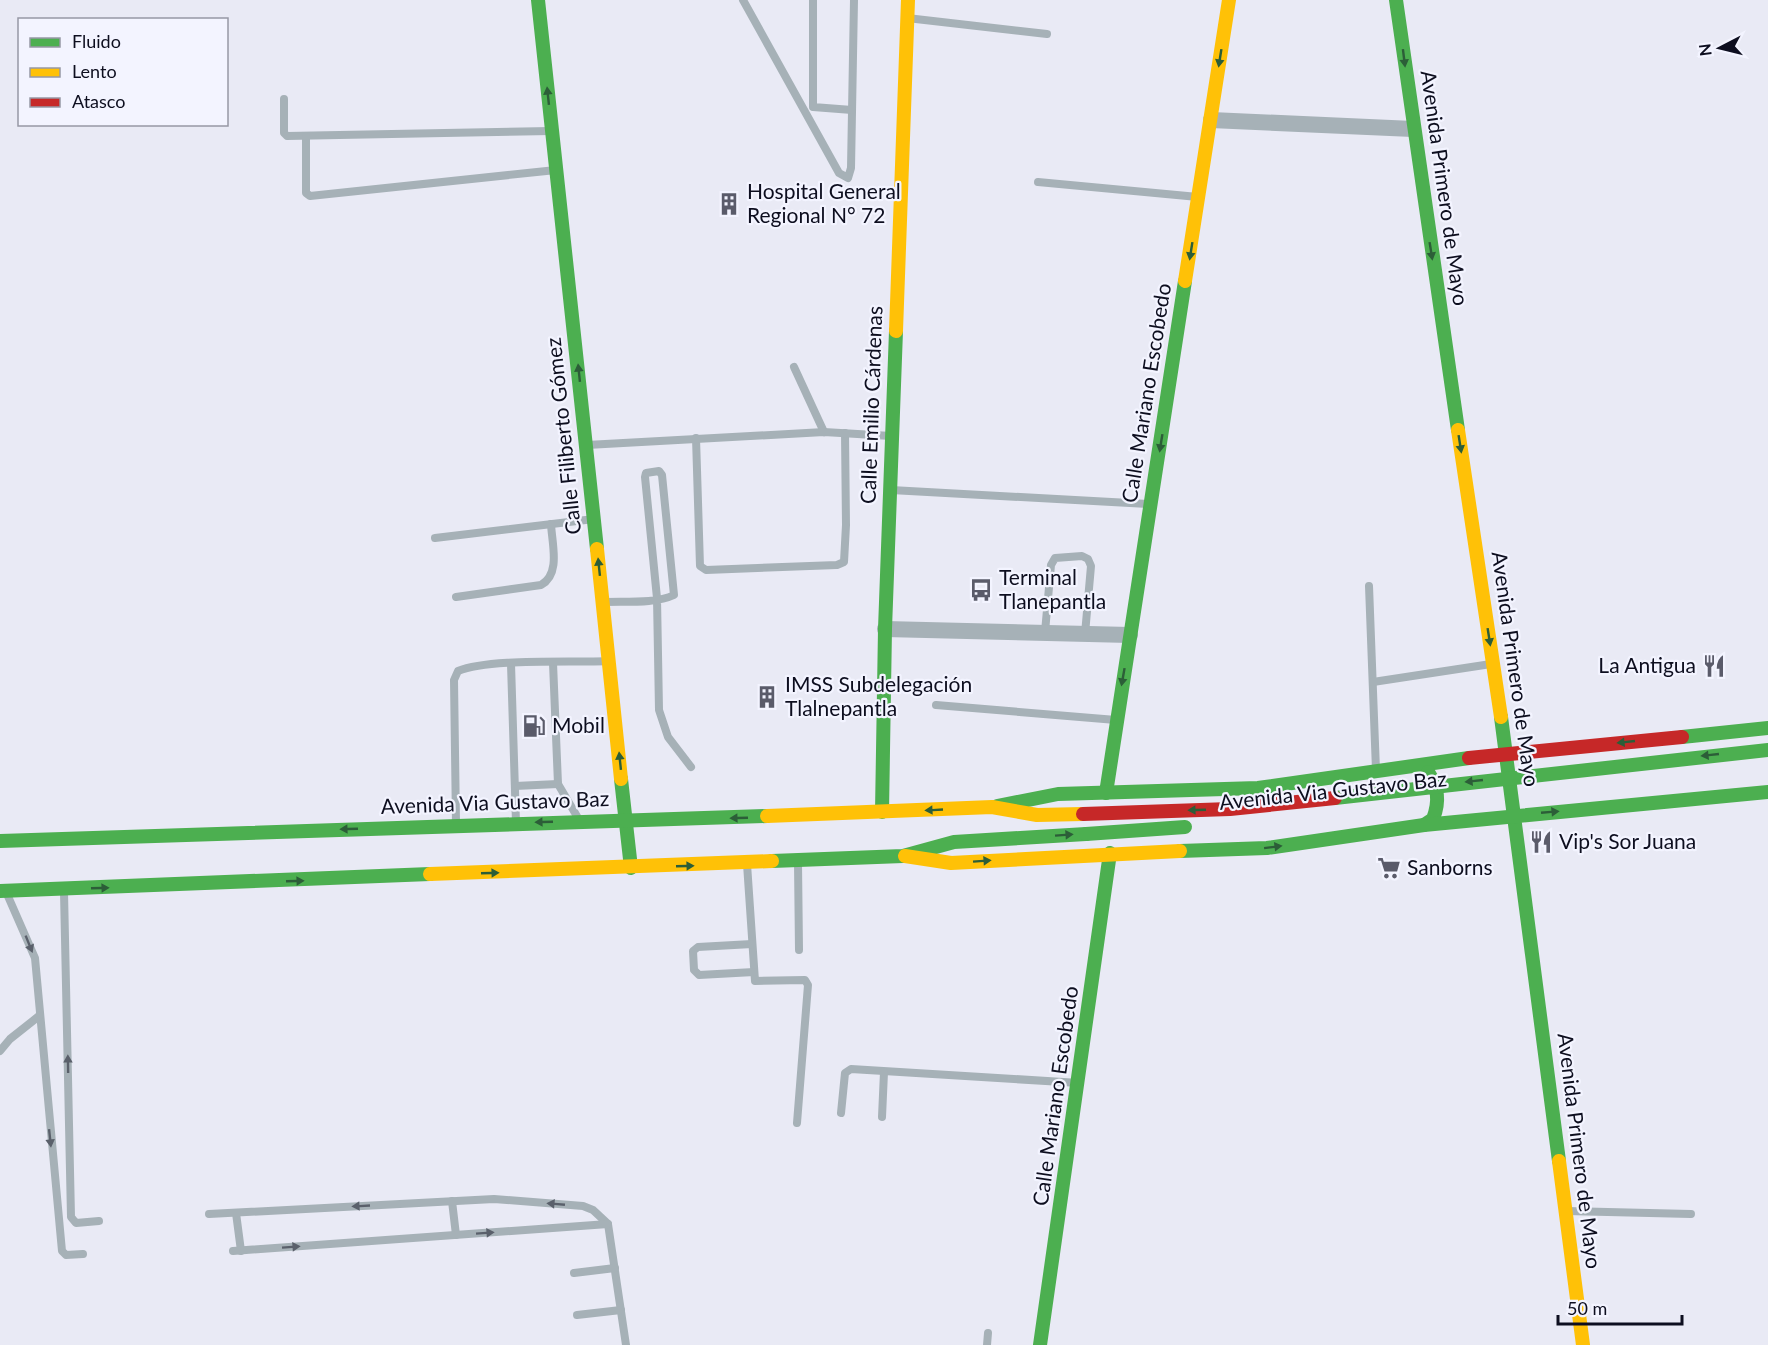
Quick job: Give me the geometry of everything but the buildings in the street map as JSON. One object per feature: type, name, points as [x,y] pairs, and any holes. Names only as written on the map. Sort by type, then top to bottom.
[{"type":"main road","name":"Calle Filiberto Gómez","points":[[538,0],[631,868]]},
{"type":"main road","name":"Calle Emilio Cárdenas","points":[[882,813],[885,629],[908,0]]},
{"type":"main road","name":"Calle Mariano Escobedo","points":[[1106,793],[1229,0]]},
{"type":"main road","name":"Avenida Primero de Mayo","points":[[1396,0],[1413,129],[1507,754],[1583,1345]]},
{"type":"main road","name":"Avenida Via Gustavo Baz","points":[[0,841],[626,819],[882,813],[992,807],[1058,794],[1258,788],[1507,754],[1768,728]]},
{"type":"main road","name":"Avenida Via Gustavo Baz","points":[[992,807],[1037,815],[1230,809],[1768,750]]},
{"type":"main road","points":[[1423,764],[1437,788],[1439,799],[1433,819],[1424,825]]},
{"type":"main road","points":[[1502,794],[1768,765]]},
{"type":"main road","name":"Avenida Via Gustavo Baz","points":[[3,891],[903,856],[951,863],[1110,853],[1267,848],[1424,825],[1768,792]]},
{"type":"main road","name":"Avenida Via Gustavo Baz","points":[[1420,804],[1455,800]]},
{"type":"main road","name":"Avenida Via Gustavo Baz","points":[[903,856],[954,842],[1201,826]]},
{"type":"main road","name":"Calle Mariano Escobedo","points":[[1040,1345],[1110,853]]},
{"type":"street","points":[[1211,120],[1413,129]]},
{"type":"street","points":[[885,629],[1130,635]]},
{"type":"lane","points":[[743,0],[839,173],[848,178],[851,168],[854,0]]},
{"type":"lane","points":[[813,0],[813,125]]},
{"type":"lane","points":[[907,18],[1047,34]]},
{"type":"lane","points":[[284,99],[284,133],[287,136],[551,131]]},
{"type":"lane","points":[[813,106],[852,110]]},
{"type":"lane","points":[[306,137],[306,192],[310,196],[557,170]]},
{"type":"lane","points":[[1038,182],[1199,197]]},
{"type":"lane","points":[[794,367],[824,432]]},
{"type":"lane","points":[[587,445],[824,432],[892,436]]},
{"type":"lane","points":[[696,438],[700,566],[706,570],[837,565],[844,562],[845,433]]},
{"type":"lane","points":[[603,602],[657,598],[671,597],[674,592],[662,475],[659,471],[646,473],[645,477],[657,598],[662,723],[668,737],[691,767]]},
{"type":"lane","points":[[890,490],[1152,504]]},
{"type":"lane","points":[[435,538],[594,519]]},
{"type":"lane","points":[[456,597],[541,585],[549,580],[554,572],[551,524]]},
{"type":"lane","points":[[1045,632],[1052,566],[1055,558],[1082,556],[1088,559],[1091,566],[1085,634]]},
{"type":"lane","points":[[1369,586],[1376,771]]},
{"type":"lane","points":[[456,825],[454,680],[458,670],[468,667],[511,664],[609,661]]},
{"type":"lane","points":[[553,663],[558,784],[580,821]]},
{"type":"lane","points":[[511,664],[516,823]]},
{"type":"lane","points":[[1373,682],[1493,664]]},
{"type":"lane","points":[[936,705],[1116,720]]},
{"type":"lane","points":[[515,786],[558,784]]},
{"type":"lane","points":[[798,861],[800,950]]},
{"type":"lane","points":[[747,863],[755,981],[805,980],[808,985],[797,1123]]},
{"type":"lane","points":[[64,889],[71,1217],[76,1223],[99,1221]]},
{"type":"lane","points":[[3,891],[35,958],[62,1251],[66,1255],[83,1254]]},
{"type":"lane","points":[[752,944],[698,947],[693,951],[694,970],[699,975],[754,972]]},
{"type":"lane","points":[[0,1052],[10,1039],[39,1016]]},
{"type":"lane","points":[[841,1113],[847,1071],[1079,1083]]},
{"type":"lane","points":[[882,1117],[884,1072]]},
{"type":"lane","points":[[209,1215],[494,1198],[583,1206],[593,1210],[608,1224],[627,1345]]},
{"type":"lane","points":[[452,1200],[456,1235]]},
{"type":"lane","points":[[1566,1211],[1691,1214]]},
{"type":"lane","points":[[237,1213],[237,1251],[608,1224]]},
{"type":"lane","points":[[574,1273],[615,1268]]},
{"type":"lane","points":[[577,1315],[621,1311]]},
{"type":"lane","points":[[987,1345],[988,1333]]},
{"type":"traffic: fast","points":[[538,0],[597,549]]},
{"type":"traffic: fast","points":[[1396,0],[1458,430]]},
{"type":"traffic: fast","points":[[1106,793],[1185,281]]},
{"type":"traffic: fast","points":[[882,812],[885,629],[896,331]]},
{"type":"traffic: fast","points":[[1501,717],[1559,1161]]},
{"type":"traffic: fast","points":[[1682,737],[1768,728]]},
{"type":"traffic: fast","points":[[1335,798],[1768,750]]},
{"type":"traffic: fast","points":[[997,806],[1058,794],[1258,788],[1469,758]]},
{"type":"traffic: fast","points":[[1424,825],[1433,819],[1437,806],[1436,789],[1428,772]]},
{"type":"traffic: fast","points":[[621,779],[631,868]]},
{"type":"traffic: fast","points":[[1180,851],[1267,848],[1424,825],[1768,792]]},
{"type":"traffic: fast","points":[[0,841],[767,816]]},
{"type":"traffic: fast","points":[[1086,834],[1185,827]]},
{"type":"traffic: fast","points":[[772,861],[903,856],[954,842],[1086,834]]},
{"type":"traffic: fast","points":[[1040,1345],[1110,853]]},
{"type":"traffic: fast","points":[[0,891],[430,874]]},
{"type":"traffic: slow","points":[[896,331],[908,0]]},
{"type":"traffic: slow","points":[[1185,281],[1229,0]]},
{"type":"traffic: slow","points":[[1458,430],[1501,717]]},
{"type":"traffic: slow","points":[[597,549],[621,779]]},
{"type":"traffic: slow","points":[[767,816],[992,807],[1037,815],[1083,814]]},
{"type":"traffic: slow","points":[[905,856],[951,863],[1180,851]]},
{"type":"traffic: slow","points":[[430,874],[772,861]]},
{"type":"traffic: slow","points":[[1559,1161],[1583,1345]]},
{"type":"traffic: jam","points":[[1469,758],[1682,737]]},
{"type":"traffic: jam","points":[[1083,814],[1230,809],[1335,798]]},
{"type":"place","name":"Hospital General Regional N° 72","points":[[729,204]]},
{"type":"place","name":"Terminal Tlanepantla","points":[[981,590]]},
{"type":"place","name":"La Antigua","points":[[1714,666]]},
{"type":"place","name":"IMSS Subdelegación Tlalnepantla","points":[[767,697]]},
{"type":"place","name":"Mobil","points":[[534,726]]},
{"type":"place","name":"Vip's Sor Juana","points":[[1541,842]]},
{"type":"place","name":"Sanborns","points":[[1389,868]]}]
